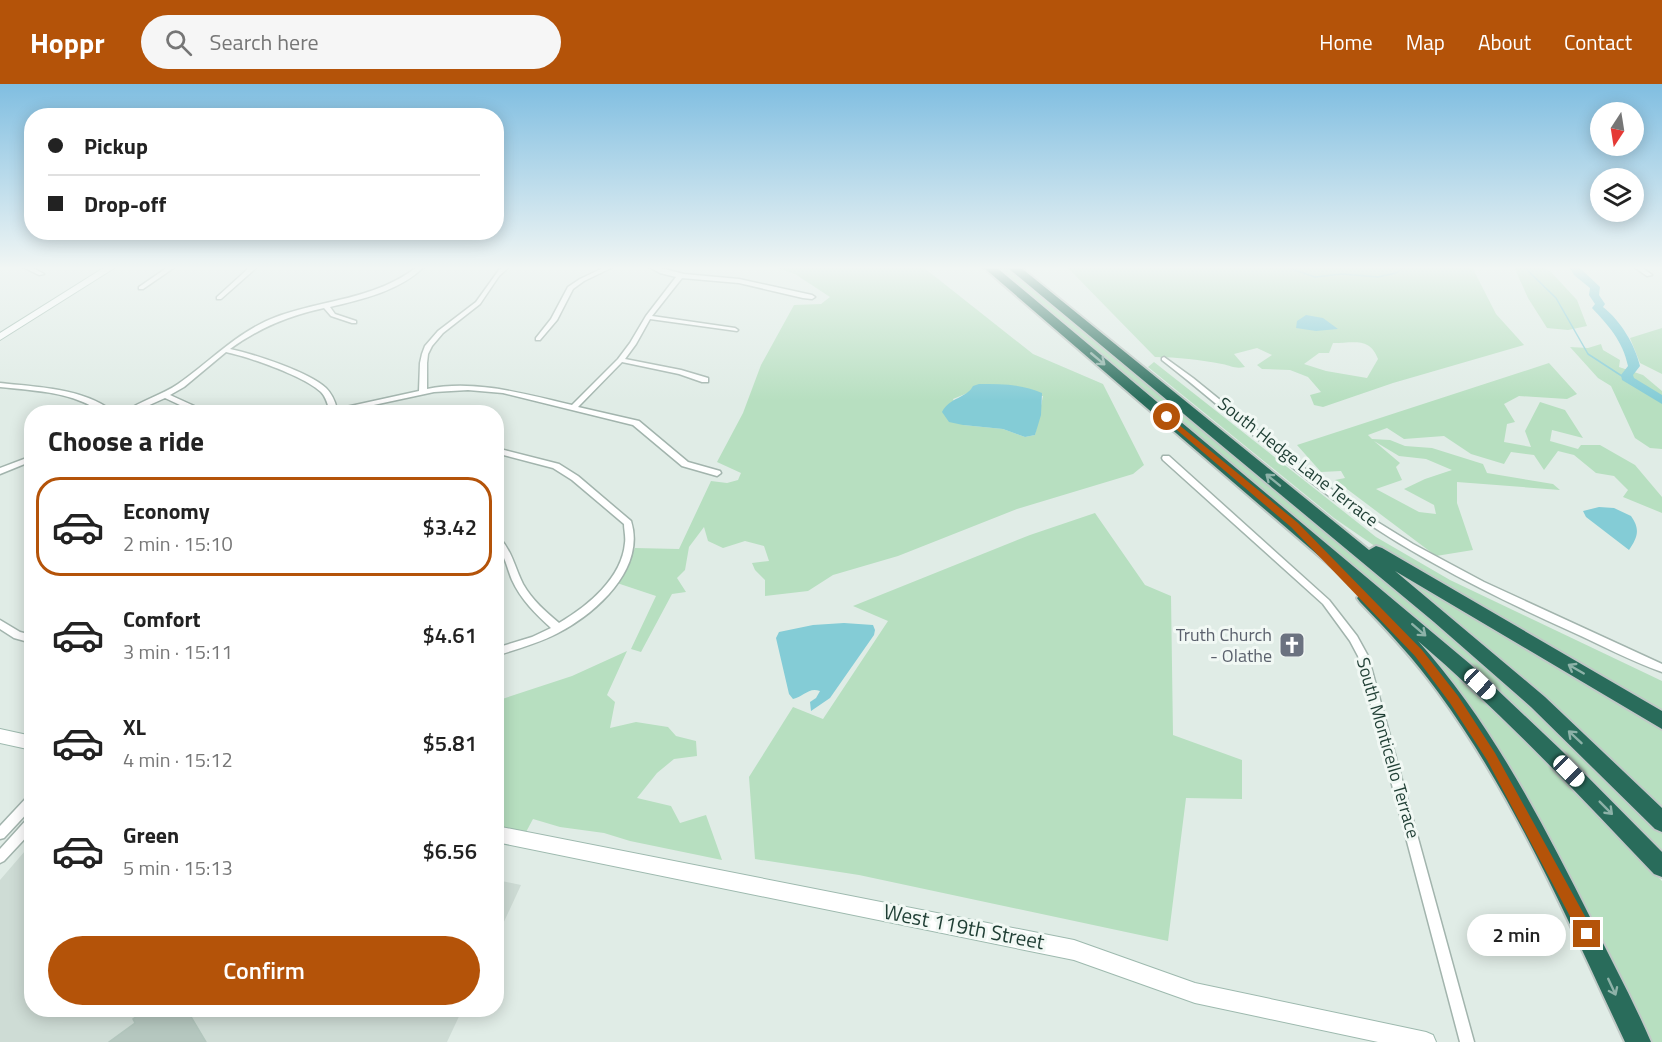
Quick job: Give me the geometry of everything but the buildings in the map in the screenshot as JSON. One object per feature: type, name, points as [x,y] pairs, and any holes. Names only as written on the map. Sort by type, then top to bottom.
[{"type":"highway","points":[[1042,312],[1417,628],[1496,699],[1588,789],[1662,867]]},
{"type":"highway","points":[[1068,312],[1440,617],[1530,695],[1662,822]]},
{"type":"highway","points":[[1318,517],[1662,721]]},
{"type":"highway","points":[[1294,525],[1407,639],[1472,726],[1587,934],[1638,1042]]},
{"type":"main road","points":[[0,337],[40,312]]},
{"type":"main road","points":[[0,736],[24,741]]},
{"type":"main road","name":"West 119th Street","points":[[504,836],[1074,950],[1109,959],[1163,983],[1195,993],[1426,1042]]},
{"type":"street","points":[[144,405],[165,395],[225,350],[265,324],[304,312]]},
{"type":"street","points":[[330,312],[333,315],[354,322]]},
{"type":"street","points":[[423,391],[425,357],[431,344],[468,312]]},
{"type":"street","points":[[538,339],[558,312]]},
{"type":"street","points":[[574,407],[620,360],[633,344],[652,312]]},
{"type":"street","points":[[648,317],[735,330]]},
{"type":"street","points":[[225,350],[244,355],[309,381],[323,390],[332,405]]},
{"type":"street","name":"South Hedge Lane Terrace","points":[[1164,359],[1203,387],[1338,499],[1376,525],[1454,572],[1662,668]]},
{"type":"street","points":[[620,360],[681,372],[705,380]]},
{"type":"street","points":[[0,385],[78,396],[98,405]]},
{"type":"street","points":[[363,405],[423,391],[447,388],[491,389],[636,423],[685,464],[717,473]]},
{"type":"street","points":[[165,395],[186,405]]},
{"type":"street","points":[[504,452],[556,466],[575,478],[628,523],[630,541],[620,572],[596,599],[558,628],[541,637],[504,649]]},
{"type":"street","name":"South Monticello Terrace","points":[[1166,458],[1326,602],[1354,639],[1363,656],[1467,1042]]},
{"type":"street","points":[[0,471],[24,461]]},
{"type":"street","points":[[504,548],[509,553],[517,581],[531,603],[558,628]]},
{"type":"street","points":[[0,624],[24,637]]},
{"type":"street","points":[[0,834],[24,808]]},
{"type":"street","points":[[0,857],[24,831]]},
{"type":"shaded area","points":[[24,852],[24,1017],[459,1017],[447,1042],[0,1042],[0,880]]},
{"type":"shaded area","points":[[504,882],[521,885],[504,922]]},
{"type":"green space","points":[[790,312],[980,312],[1033,354],[1103,384],[1144,465],[1133,474],[1017,509],[898,556],[833,575],[808,591],[765,596],[765,580],[755,570],[752,563],[769,561],[764,546],[745,541],[723,548],[708,541],[704,527],[689,547],[685,570],[677,578],[686,592],[672,594],[641,652],[631,649],[656,596],[617,583],[627,569],[635,548],[679,549],[711,481],[727,483],[738,480],[741,473],[717,462],[743,413],[761,365]],"holes":[[[970,392],[1043,396],[1035,435],[1025,437],[1003,429],[963,425],[953,399]]]},
{"type":"green space","points":[[1048,312],[1062,312],[1258,472],[1424,612],[1584,757],[1662,833],[1662,855],[1430,631]]},
{"type":"green space","points":[[1111,312],[1495,312],[1524,345],[1393,383],[1323,407],[1314,405],[1310,395],[1321,392],[1308,377],[1290,370],[1262,369],[1257,365],[1272,355],[1257,348],[1234,354],[1245,367],[1242,368],[1155,357]],"holes":[[[1354,342],[1371,347],[1378,359],[1367,378],[1326,371],[1304,364],[1319,353],[1329,353],[1333,343]]]},
{"type":"green space","points":[[1537,312],[1582,312],[1587,326],[1568,330],[1547,328]]},
{"type":"green space","points":[[1662,328],[1662,374],[1640,363],[1630,338]]},
{"type":"green space","points":[[1601,344],[1603,350],[1620,360],[1619,367],[1643,375],[1662,391],[1662,449],[1650,448],[1635,438],[1611,386],[1598,378],[1570,347],[1588,348]]},
{"type":"green space","points":[[1154,362],[1376,537],[1450,580],[1662,681],[1662,710],[1392,558],[1334,518],[1148,367]]},
{"type":"green space","points":[[1549,363],[1577,394],[1567,399],[1519,396],[1504,404],[1515,422],[1507,424],[1504,442],[1531,447],[1525,431],[1540,402],[1565,410],[1583,438],[1552,430],[1550,441],[1578,449],[1581,445],[1600,445],[1635,465],[1662,497],[1662,513],[1623,497],[1628,490],[1614,476],[1596,473],[1574,455],[1558,451],[1544,470],[1534,455],[1511,452],[1504,464],[1471,454],[1444,436],[1404,439],[1387,428],[1368,435],[1372,439],[1390,440],[1405,446],[1432,448],[1483,464],[1487,473],[1553,484],[1560,490],[1457,482],[1457,503],[1473,550],[1436,556],[1335,480],[1345,478],[1341,471],[1321,472],[1297,445]],"holes":[[[1374,441],[1399,456],[1426,459],[1452,470],[1404,489],[1434,505],[1436,514],[1419,512],[1376,489],[1402,480],[1396,467],[1400,463]]]},
{"type":"green space","points":[[1095,513],[1145,585],[1171,596],[1173,735],[1242,760],[1242,799],[1186,798],[1168,941],[859,875],[755,859],[749,777],[793,707],[823,719],[888,621],[853,606],[1030,535]]},
{"type":"green space","points":[[1387,564],[1662,725],[1662,809],[1551,703]]},
{"type":"green space","points":[[1410,638],[1420,643],[1520,733],[1662,881],[1662,1042],[1650,1042],[1606,957]]},
{"type":"green space","points":[[627,651],[607,695],[615,702],[610,728],[636,722],[668,727],[676,736],[696,741],[697,756],[674,759],[657,773],[637,798],[671,806],[680,823],[706,815],[722,860],[630,841],[604,833],[560,827],[533,819],[526,832],[504,827],[504,698],[572,676]]},
{"type":"water","points":[[1306,315],[1323,318],[1338,329],[1316,331],[1296,328],[1297,321]]},
{"type":"water","points":[[979,384],[1019,386],[1042,393],[1041,415],[1035,435],[1025,437],[1003,429],[949,422],[942,412],[945,407]]},
{"type":"water","points":[[1599,507],[1614,508],[1631,516],[1637,534],[1629,550],[1586,517],[1583,511]]},
{"type":"water","points":[[844,623],[873,625],[874,635],[830,698],[811,711],[810,702],[820,691],[812,690],[793,699],[789,694],[776,638],[779,632],[813,625]]},
{"type":"waterway","points":[[1564,312],[1588,354],[1628,380]]},
{"type":"waterway","points":[[1603,312],[1620,334],[1632,359],[1634,366],[1627,375],[1628,380],[1662,400]]},
{"type":"place","name":"Truth Church - Olathe","points":[[1292,645]]},
{"type":"route","points":[[1167,417],[1294,525],[1419,653],[1491,756],[1587,934]]}]
